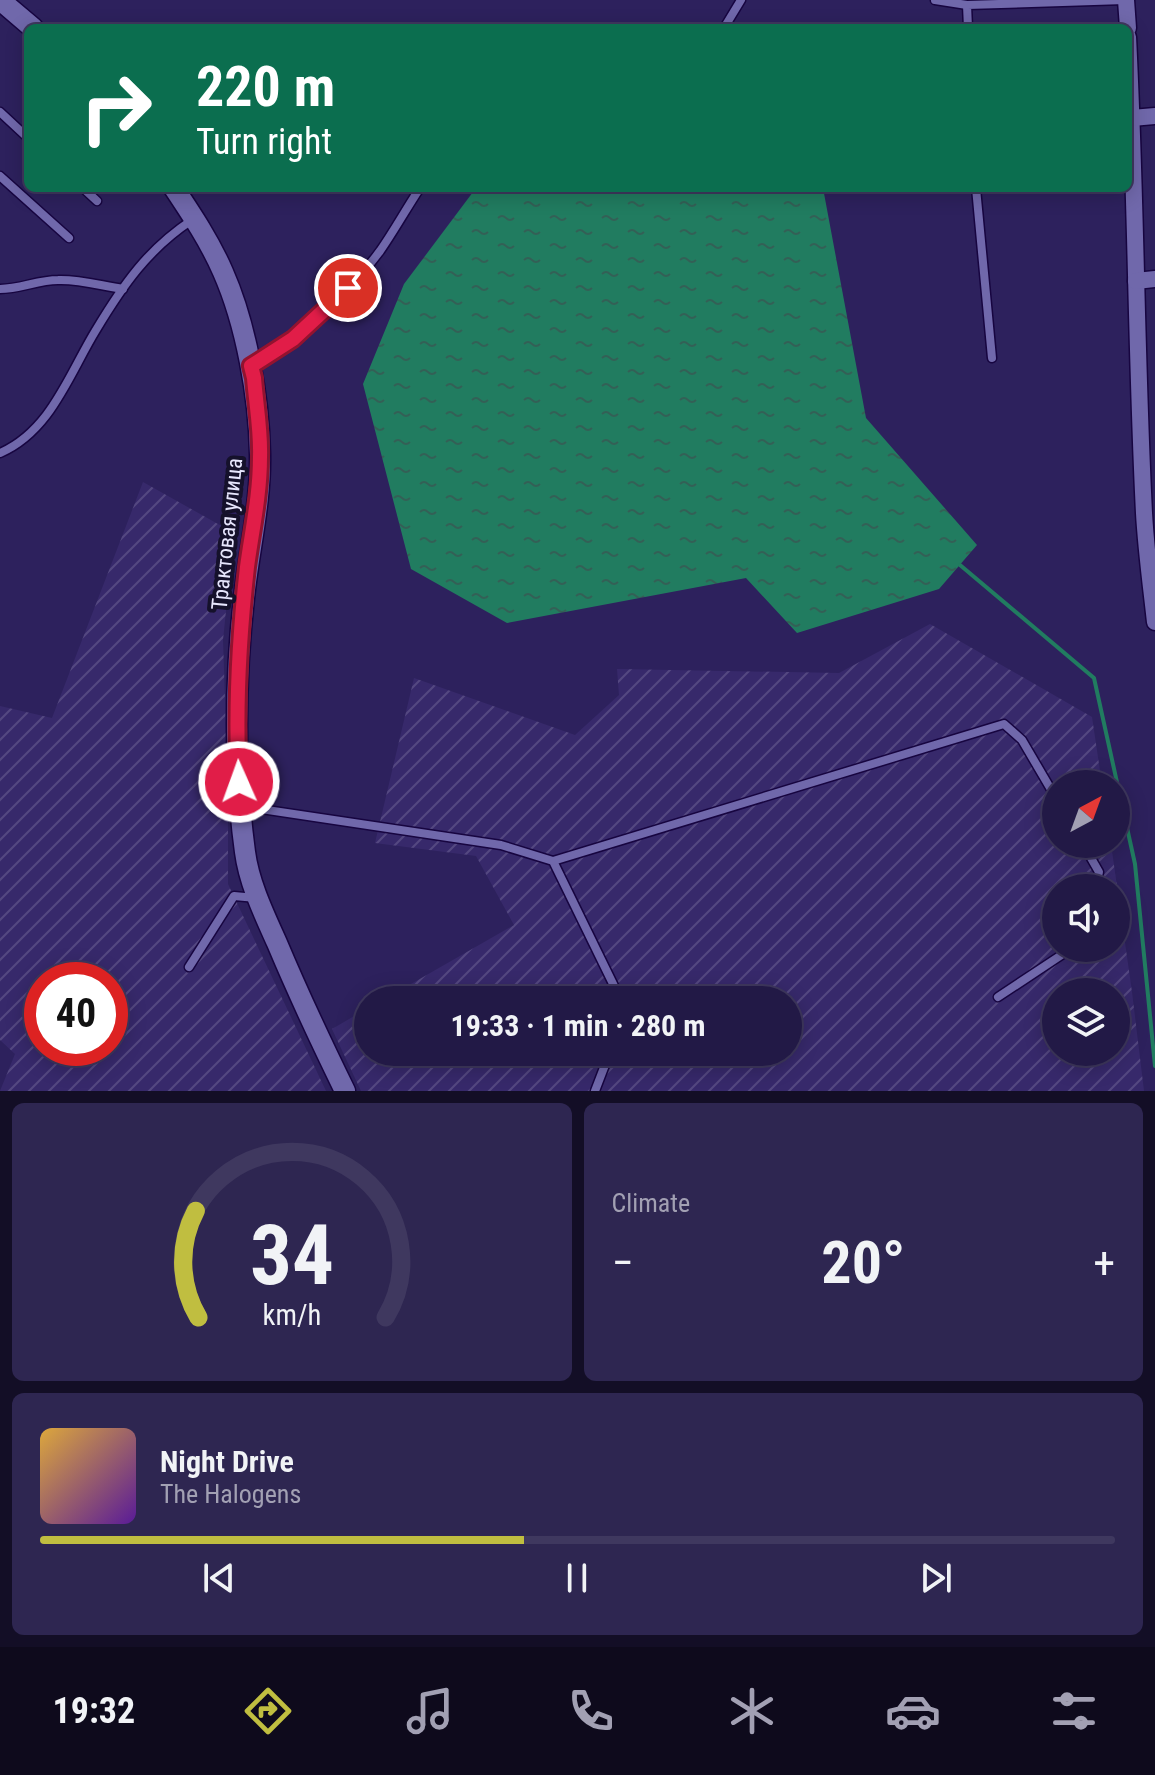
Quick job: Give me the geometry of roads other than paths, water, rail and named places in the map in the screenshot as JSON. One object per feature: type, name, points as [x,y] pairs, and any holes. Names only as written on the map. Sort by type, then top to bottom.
[{"type":"street","points":[[0,0],[28,24]]},
{"type":"street","points":[[1126,0],[1128,24]]},
{"type":"street","points":[[1155,116],[1132,118],[1136,281],[1148,411],[1144,516],[1155,622]]},
{"type":"street","name":"Трактовая улица","points":[[177,192],[223,272],[254,378],[260,455],[257,507],[240,634],[237,758],[245,855],[258,898],[308,1016],[345,1091]]},
{"type":"street","points":[[1136,281],[1155,279]]},
{"type":"lane","points":[[726,24],[741,0]]},
{"type":"lane","points":[[935,0],[967,5],[1126,0]]},
{"type":"lane","points":[[967,5],[968,24]]},
{"type":"lane","points":[[0,112],[24,134]]},
{"type":"lane","points":[[0,176],[69,238]]},
{"type":"lane","points":[[87,192],[97,201]]},
{"type":"lane","points":[[251,366],[293,339],[348,288],[380,249],[417,192]]},
{"type":"lane","points":[[976,192],[992,358]]},
{"type":"lane","points":[[0,453],[22,440],[47,418],[96,329],[132,275],[157,246],[194,219]]},
{"type":"lane","points":[[0,289],[62,279],[123,289]]},
{"type":"lane","points":[[240,806],[501,845],[553,861],[1004,724],[1022,740],[1042,774]]},
{"type":"lane","points":[[553,861],[614,986]]},
{"type":"lane","points":[[189,967],[234,896],[258,898]]},
{"type":"lane","points":[[998,997],[1051,962]]},
{"type":"lane","points":[[595,1091],[605,1066]]},
{"type":"water","points":[[473,192],[824,192],[866,418],[977,545],[939,589],[797,633],[746,578],[507,623],[411,569],[363,384],[404,284]]},
{"type":"waterway","points":[[960,565],[1094,678],[1135,864],[1155,1066]]}]
